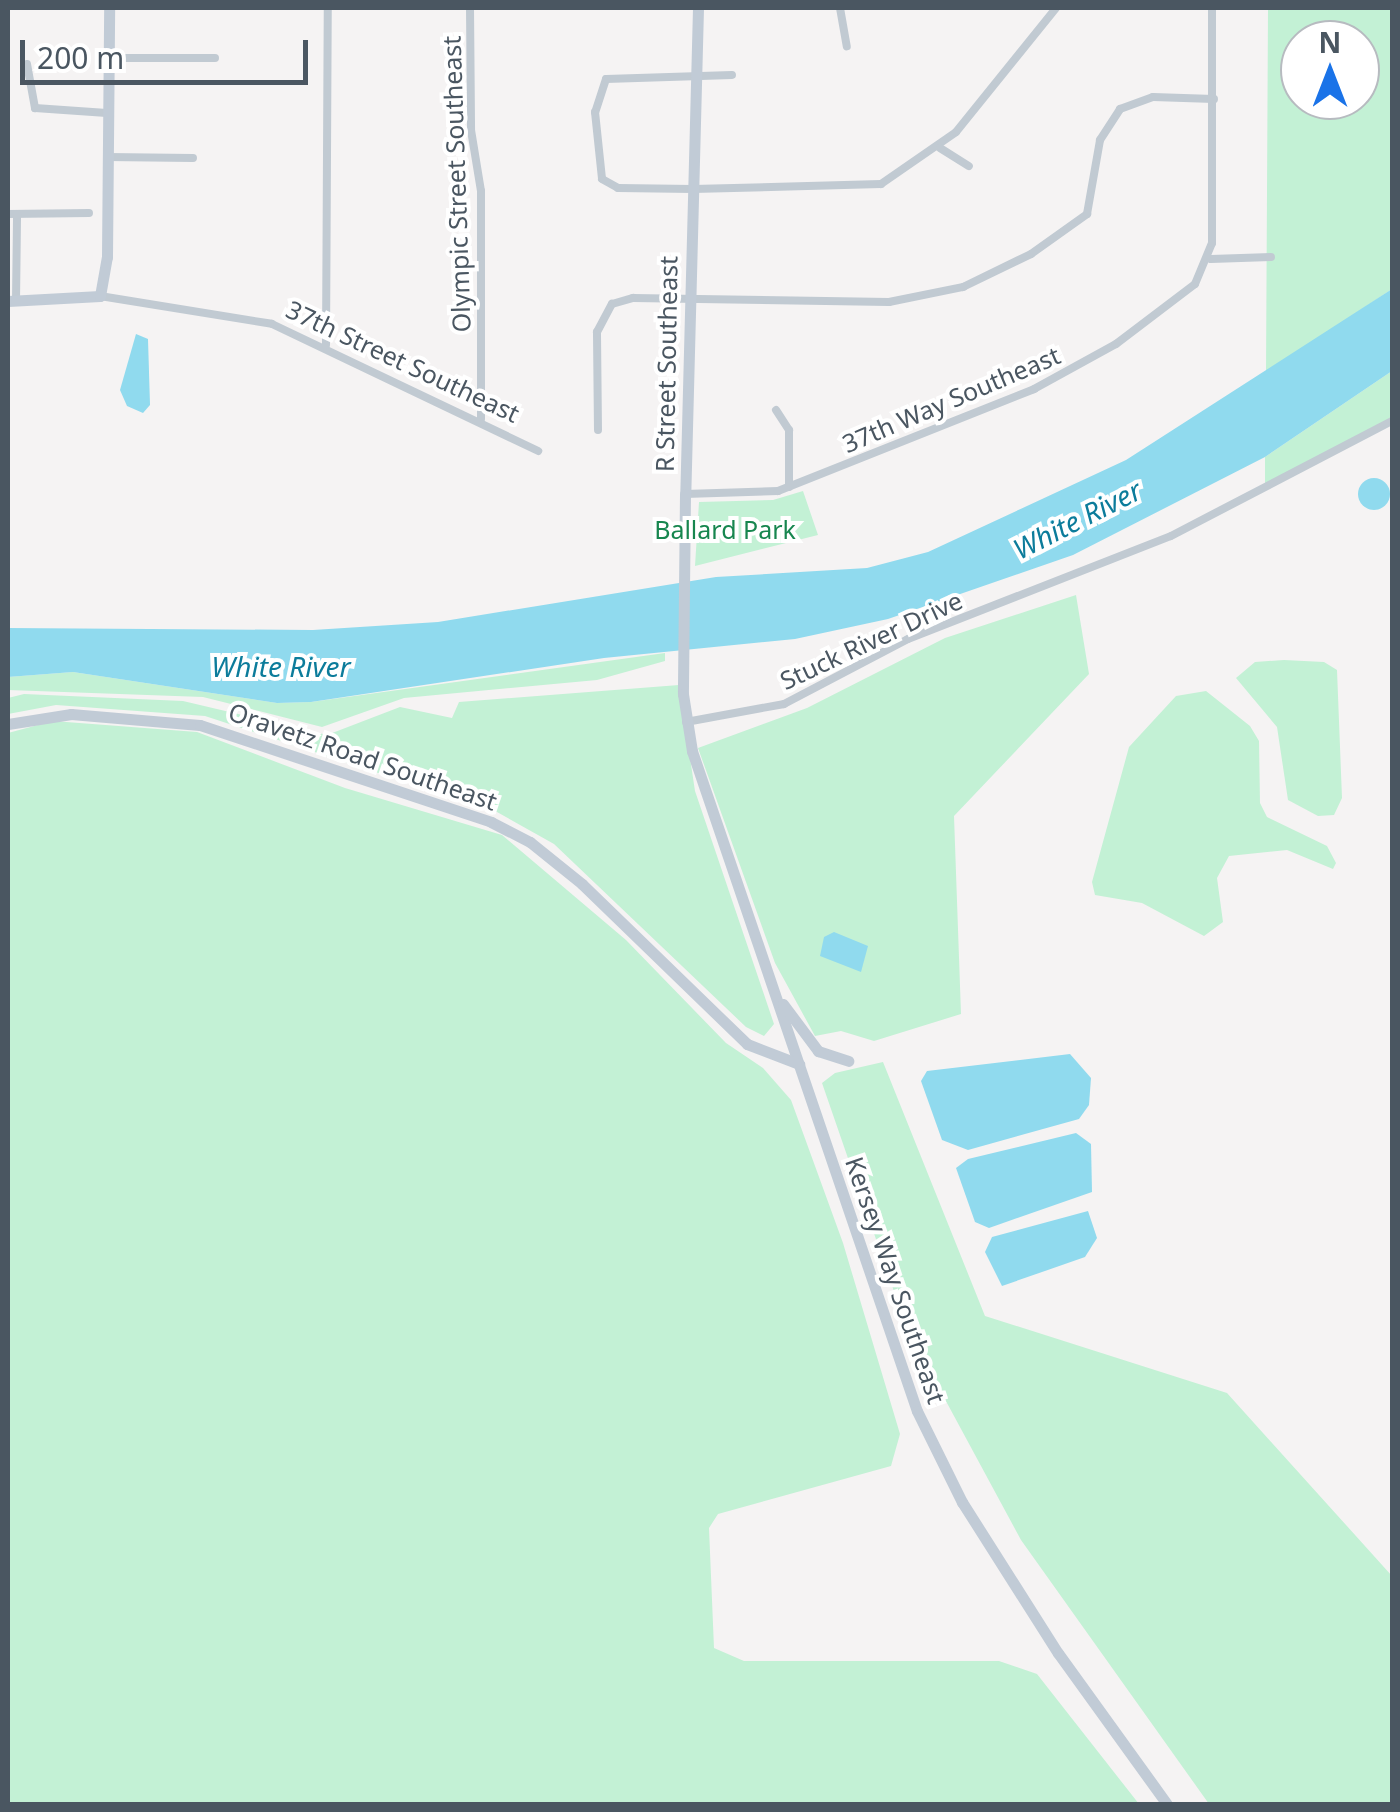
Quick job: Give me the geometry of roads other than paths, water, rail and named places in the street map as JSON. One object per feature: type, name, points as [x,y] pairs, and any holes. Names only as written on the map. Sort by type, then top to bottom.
[{"type":"street","points":[[100,296],[106,271],[109,8]]},
{"type":"street","points":[[326,345],[328,8]]},
{"type":"street","name":"Olympic Street Southeast","points":[[470,8],[471,130],[481,191],[482,419]]},
{"type":"street","name":"R Street Southeast","points":[[686,722],[685,494],[698,8]]},
{"type":"street","points":[[840,8],[847,46]]},
{"type":"street","points":[[732,75],[619,75],[600,87],[595,150],[606,182],[693,189],[860,188],[900,175],[940,148],[1056,8]]},
{"type":"street","points":[[1212,8],[1210,258],[1270,257]]},
{"type":"street","points":[[108,58],[215,58]]},
{"type":"street","points":[[26,64],[35,108],[106,114]]},
{"type":"street","points":[[598,430],[597,332],[607,308],[628,298],[889,302],[964,287],[1030,254],[1087,214],[1100,140],[1120,109],[1154,98],[1214,99]]},
{"type":"street","points":[[940,148],[969,166]]},
{"type":"street","points":[[106,158],[193,158]]},
{"type":"street","points":[[12,301],[12,214],[89,213]]},
{"type":"street","name":"37th Way Southeast","points":[[790,487],[1078,366],[1183,294],[1210,258]]},
{"type":"street","name":"37th Street Southeast","points":[[12,301],[100,296],[239,315],[326,345],[482,419],[538,451]]},
{"type":"street","points":[[685,494],[790,487],[788,430],[776,410]]},
{"type":"street","name":"Stuck River Drive","points":[[686,722],[784,704],[908,639],[1171,536],[1392,421]]},
{"type":"street","name":"Oravetz Road Southeast","points":[[8,724],[71,714],[200,725],[490,822],[530,842],[582,884],[747,1044],[799,1064]]},
{"type":"street","name":"Kersey Way Southeast","points":[[686,722],[882,1321],[925,1426],[962,1502],[1058,1653],[1166,1804]]},
{"type":"street","points":[[773,988],[806,1040],[848,1061]]},
{"type":"water","name":"White River","points":[[1392,289],[1392,371],[1265,457],[1073,555],[888,619],[795,639],[604,658],[311,702],[277,703],[73,672],[8,677],[8,628],[313,630],[438,622],[716,577],[867,568],[928,552],[1126,460]]},
{"type":"water","points":[[136,334],[148,339],[150,405],[143,413],[127,406],[120,390]]},
{"type":"water","points":[[1374,478],[1385,483],[1390,494],[1385,505],[1374,510],[1363,505],[1358,494],[1363,483]]},
{"type":"water","points":[[834,932],[868,946],[861,972],[820,956],[824,937]]},
{"type":"water","points":[[1070,1054],[1091,1078],[1089,1105],[1079,1119],[968,1150],[942,1140],[921,1081],[927,1071]]},
{"type":"water","points":[[1076,1133],[1091,1144],[1092,1192],[989,1228],[975,1222],[956,1168],[968,1159]]},
{"type":"water","points":[[1088,1211],[1097,1238],[1085,1257],[1002,1286],[985,1252],[992,1237]]},
{"type":"park label","name":"Ballard Park","points":[[725,529]]}]
